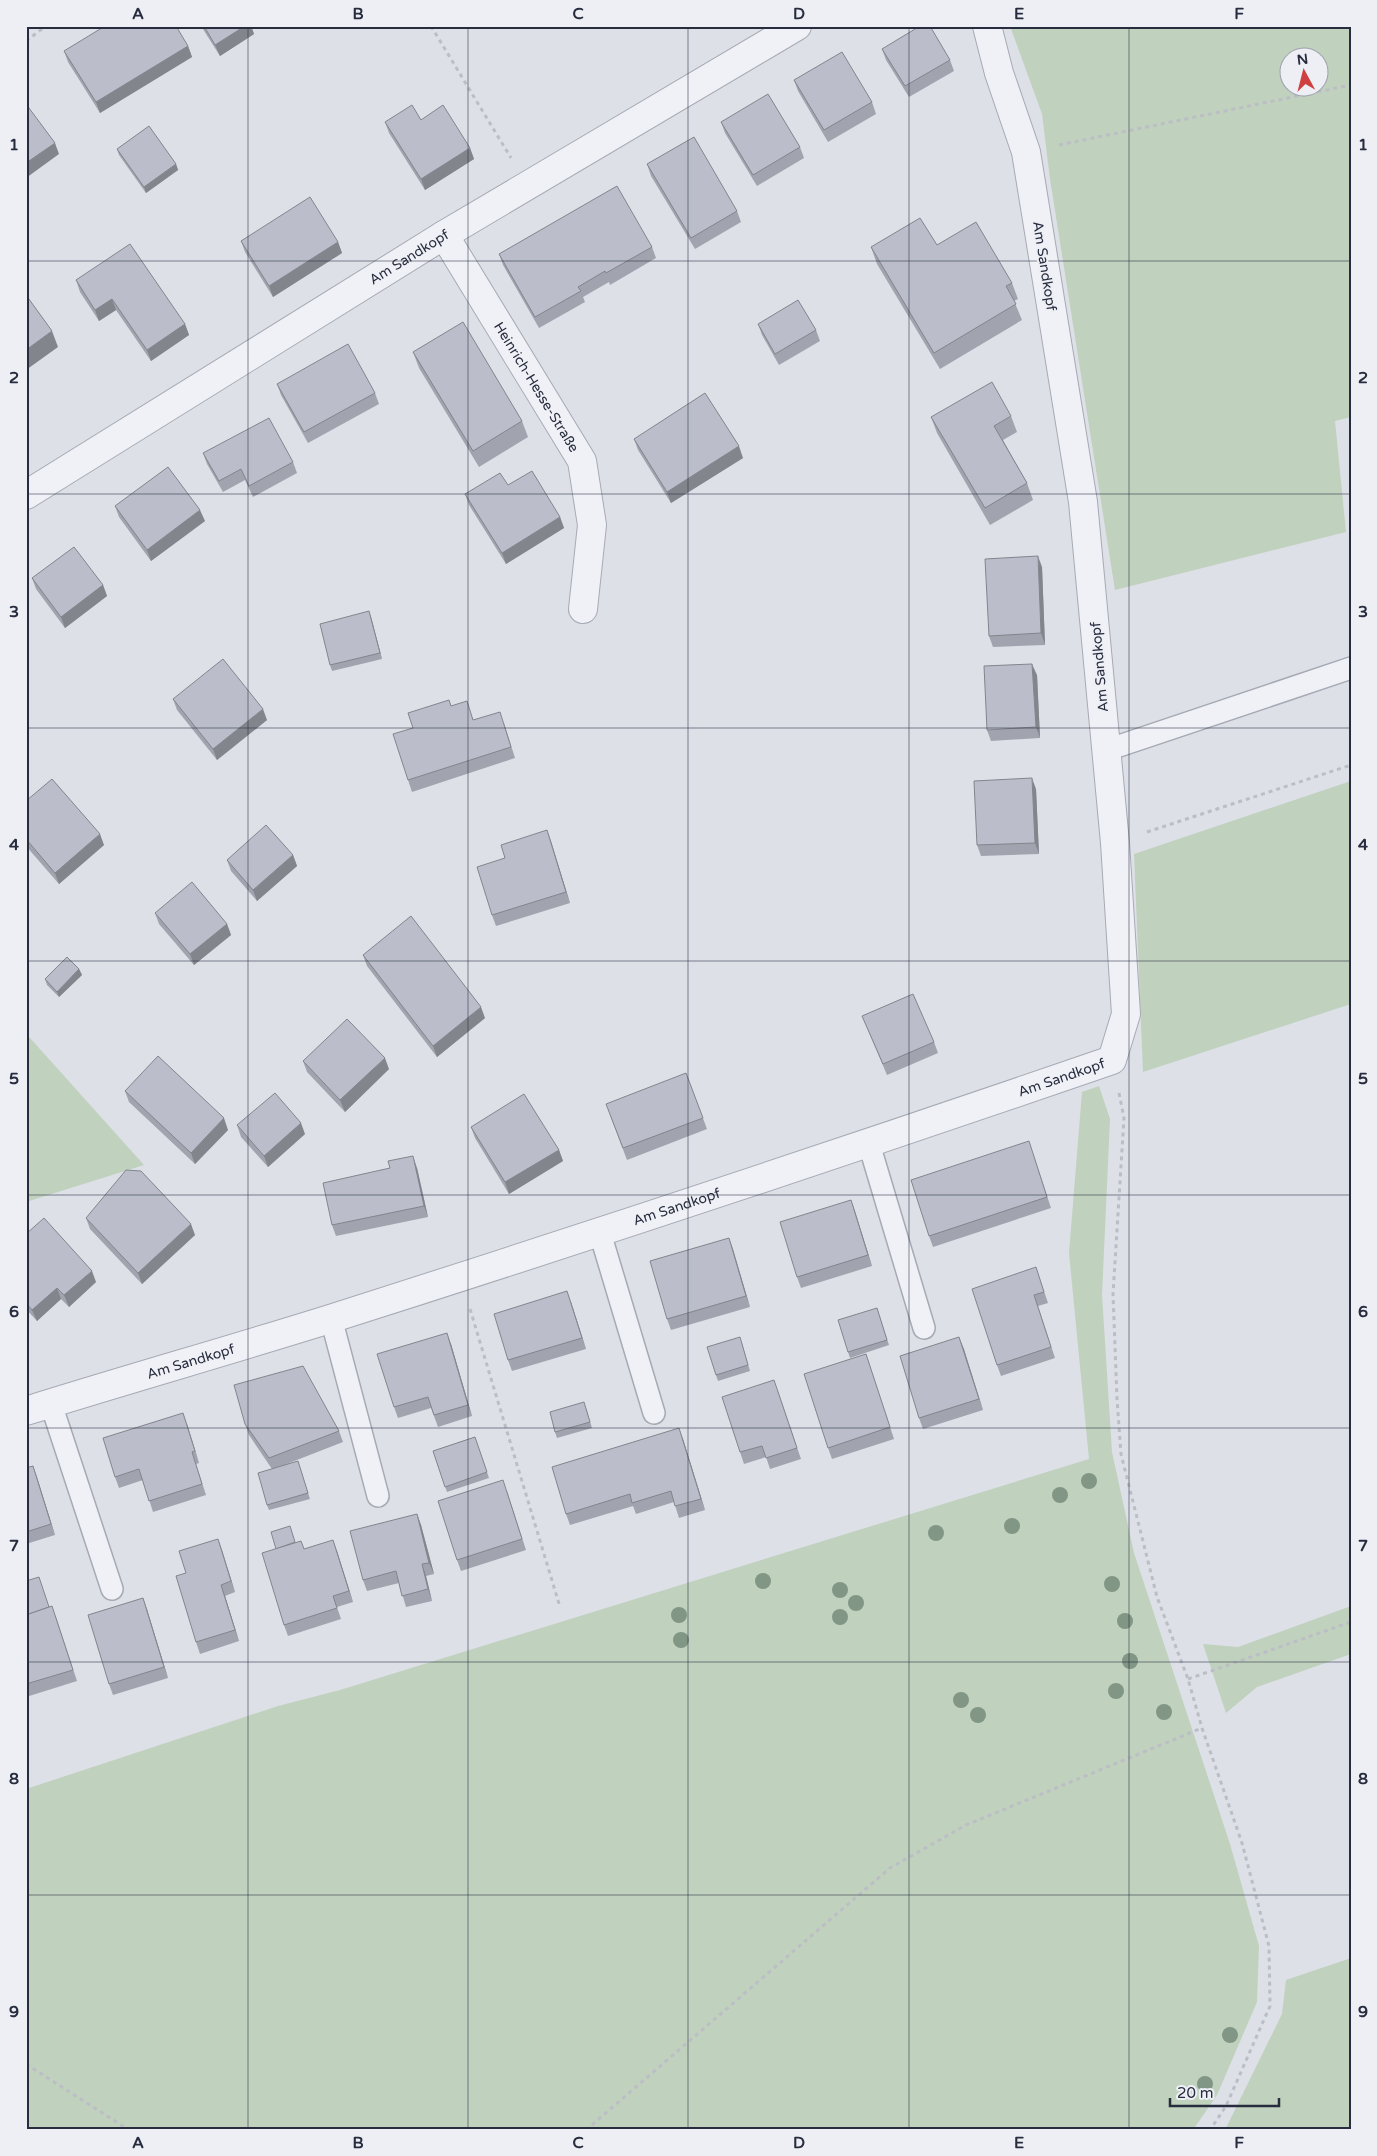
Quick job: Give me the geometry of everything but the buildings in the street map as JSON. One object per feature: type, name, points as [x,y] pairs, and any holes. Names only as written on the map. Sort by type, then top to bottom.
[{"type":"street","name":"Am Sandkopf","points":[[26,495],[444,235],[797,26]]},
{"type":"street","name":"Am Sandkopf","points":[[38,1408],[600,1233],[869,1144],[1112,1060],[1126,1014],[1116,843],[1083,502],[1026,152],[987,26]]},
{"type":"street","name":"Heinrich-Hesse-Straße","points":[[444,235],[582,461],[592,525],[583,609]]},
{"type":"lane","points":[[1107,750],[1351,668]]},
{"type":"lane","points":[[869,1144],[924,1328]]},
{"type":"lane","points":[[600,1233],[654,1414]]},
{"type":"lane","points":[[331,1318],[378,1496]]},
{"type":"lane","name":"Am Sandkopf","points":[[38,1408],[112,1589]]},
{"type":"path","points":[[26,41],[46,26]]},
{"type":"path","points":[[431,26],[527,185]]},
{"type":"path","points":[[1026,152],[1351,85]]},
{"type":"path","points":[[1116,843],[1351,764]]},
{"type":"path","points":[[1112,1060],[1124,1118],[1113,1294],[1117,1400],[1122,1454],[1139,1530],[1157,1597],[1188,1679],[1202,1728],[1242,1844],[1269,1946],[1270,2006],[1226,2106],[1210,2130]]},
{"type":"path","points":[[460,1277],[560,1607]]},
{"type":"path","points":[[1188,1679],[1351,1622]]},
{"type":"path","points":[[586,2130],[890,1868],[966,1825],[1202,1728]]},
{"type":"path","points":[[26,2064],[129,2130]]},
{"type":"green space","points":[[1010,26],[1351,26],[1351,417],[1335,421],[1346,532],[1115,590],[1050,179],[1042,114]]},
{"type":"green space","points":[[1351,781],[1351,1004],[1143,1072],[1134,854]]},
{"type":"green space","points":[[26,1037],[30,1038],[144,1165],[26,1202]]},
{"type":"green space","points":[[1099,1086],[1110,1119],[1102,1295],[1112,1452],[1134,1553],[1230,1844],[1259,1946],[1257,2002],[1217,2095],[1193,2130],[26,2130],[26,1789],[278,1706],[340,1690],[1089,1459],[1069,1253],[1082,1092]]},
{"type":"green space","points":[[1351,1606],[1351,1654],[1257,1687],[1226,1713],[1203,1644],[1238,1647]]},
{"type":"green space","points":[[1351,1958],[1351,2130],[1225,2130],[1282,2014],[1286,1980]]}]
